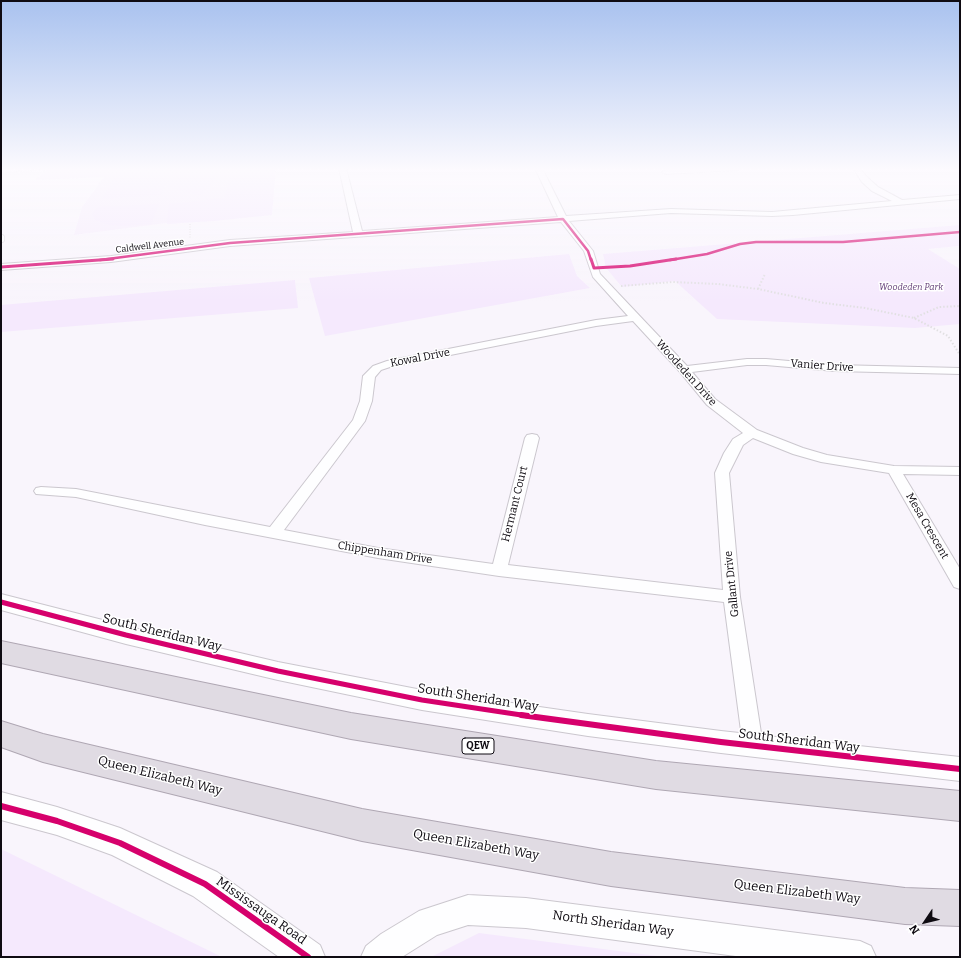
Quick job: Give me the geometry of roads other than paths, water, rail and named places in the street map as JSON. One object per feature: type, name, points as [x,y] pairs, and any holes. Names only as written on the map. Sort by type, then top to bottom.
[{"type":"highway","name":"QEW","points":[[1,652],[351,726],[672,776],[960,806]]},
{"type":"highway","name":"Queen Elizabeth Way","points":[[1,734],[43,748],[362,825],[612,869],[904,906],[960,908]]},
{"type":"main road","name":"Mississauga Road","points":[[1,806],[57,821],[113,840],[205,884],[308,957]]},
{"type":"street","points":[[353,213],[358,234]]},
{"type":"street","name":"Woodeden Drive","points":[[560,213],[563,219],[588,251],[596,275],[606,288],[684,370],[711,402],[752,433],[798,451],[826,459],[894,470],[960,471]]},
{"type":"street","name":"Caldwell Avenue","points":[[1,267],[111,259],[230,243],[648,213]]},
{"type":"street","name":"Caldwell Avenue","points":[[769,213],[790,213]]},
{"type":"street","name":"Kowal Drive","points":[[274,533],[359,420],[366,401],[369,376],[377,368],[403,361],[596,324],[635,318]]},
{"type":"street","name":"Vanier Drive","points":[[684,370],[747,362],[766,362],[835,368],[960,371]]},
{"type":"street","name":"Gallant Drive","points":[[752,433],[738,442],[722,473],[732,597],[753,746]]},
{"type":"street","name":"Hermant Court","points":[[499,570],[532,438]]},
{"type":"street","name":"Mesa Crescent","points":[[894,470],[960,583]]},
{"type":"street","name":"Chippenham Drive","points":[[42,491],[76,493],[378,553],[499,570],[732,597]]},
{"type":"street","name":"South Sheridan Way","points":[[1,602],[126,635],[270,669],[422,700],[588,725],[753,746],[960,769]]},
{"type":"street","name":"North Sheridan Way","points":[[376,957],[392,945],[430,922],[468,910],[526,913],[860,957]]},
{"type":"park label","name":"Woodeden Park","points":[[911,287]]}]
